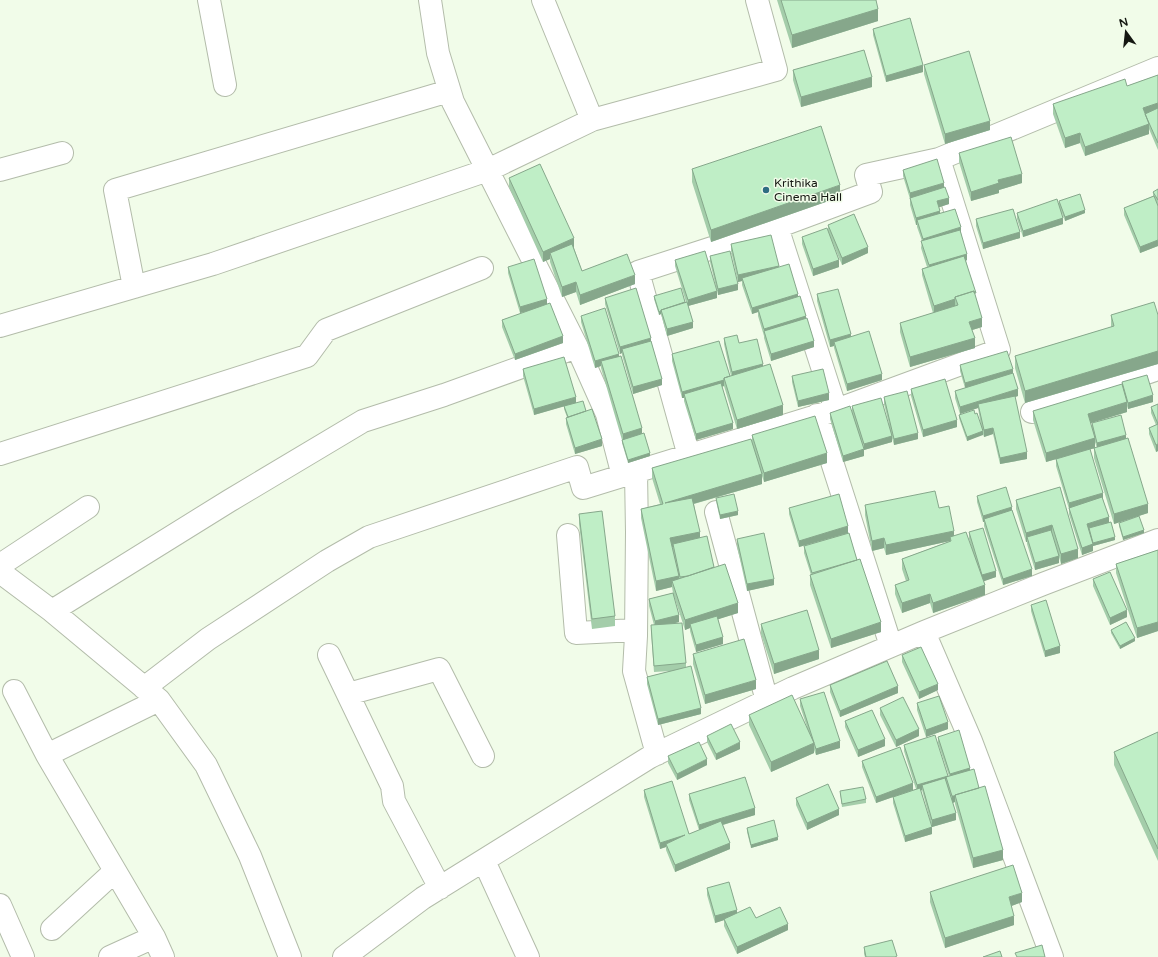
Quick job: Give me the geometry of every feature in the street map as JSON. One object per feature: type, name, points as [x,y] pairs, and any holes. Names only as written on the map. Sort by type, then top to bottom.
[{"type":"street","points":[[209,0],[224,85]]},
{"type":"street","points":[[430,0],[438,53],[452,102],[577,347],[607,414],[629,474],[637,532],[634,671],[657,754]]},
{"type":"street","points":[[543,0],[592,120]]},
{"type":"street","points":[[0,326],[213,264],[488,170],[592,120],[776,70],[758,0]]},
{"type":"street","points":[[689,456],[638,272],[777,228],[871,192],[866,175],[938,158],[1158,68]]},
{"type":"street","points":[[134,287],[115,190],[449,91]]},
{"type":"street","points":[[0,170],[62,154]]},
{"type":"street","points":[[47,755],[151,694],[208,639],[328,561],[369,537],[576,467],[583,488],[827,412],[999,350],[938,158]]},
{"type":"street","points":[[777,228],[891,646]]},
{"type":"street","points":[[0,454],[308,356],[326,330],[482,268]]},
{"type":"street","points":[[52,611],[229,501],[363,421],[577,347]]},
{"type":"street","points":[[1032,412],[1158,369]]},
{"type":"street","points":[[0,565],[88,507]]},
{"type":"street","points":[[716,512],[767,701]]},
{"type":"street","points":[[568,535],[576,633],[636,630]]},
{"type":"street","points":[[344,957],[423,898],[657,754],[767,701],[891,646],[1042,584],[1158,540]]},
{"type":"street","points":[[0,572],[52,611],[151,694],[206,765],[250,856],[290,957]]},
{"type":"street","points":[[924,632],[972,741],[1052,957]]},
{"type":"street","points":[[329,655],[392,786],[394,801],[440,888]]},
{"type":"street","points":[[348,694],[439,669],[483,756]]},
{"type":"street","points":[[14,691],[47,755],[154,937],[163,957]]},
{"type":"street","points":[[484,860],[528,957]]},
{"type":"street","points":[[52,929],[115,871]]},
{"type":"street","points":[[0,905],[23,957]]},
{"type":"street","points":[[110,957],[154,937]]},
{"type":"building","points":[[781,0],[876,0],[878,9],[792,35]]},
{"type":"building","points":[[910,18],[923,65],[886,76],[873,29]]},
{"type":"building","points":[[864,50],[872,77],[801,97],[793,70]]},
{"type":"building","points":[[969,51],[990,121],[945,134],[924,65]]},
{"type":"building","points":[[1158,75],[1158,103],[1143,108],[1149,124],[1085,147],[1080,133],[1065,138],[1053,104],[1125,79],[1127,86]]},
{"type":"building","points":[[1158,108],[1158,143],[1145,114]]},
{"type":"building","name":"Krithika Cinema Hall","points":[[821,126],[840,185],[711,230],[692,169]]},
{"type":"building","points":[[1011,137],[1022,174],[998,180],[999,183],[971,192],[959,153]]},
{"type":"building","points":[[937,159],[944,183],[910,193],[903,170]]},
{"type":"building","points":[[540,164],[574,238],[543,252],[509,178]]},
{"type":"building","points":[[945,187],[949,198],[937,201],[940,211],[916,218],[910,198]]},
{"type":"building","points":[[1158,189],[1158,200],[1153,192]]},
{"type":"building","points":[[1080,194],[1085,210],[1065,217],[1059,201]]},
{"type":"building","points":[[1154,196],[1158,206],[1158,240],[1140,247],[1124,208]]},
{"type":"building","points":[[1057,199],[1063,218],[1023,231],[1017,213]]},
{"type":"building","points":[[955,209],[961,227],[923,239],[917,220]]},
{"type":"building","points":[[1013,209],[1020,232],[983,243],[976,219]]},
{"type":"building","points":[[854,214],[868,247],[842,258],[828,225]]},
{"type":"building","points":[[827,228],[839,260],[813,269],[802,237]]},
{"type":"building","points":[[960,230],[967,254],[929,265],[921,241]]},
{"type":"building","points":[[771,235],[779,266],[738,275],[731,244]]},
{"type":"building","points":[[572,244],[582,271],[627,254],[635,275],[580,295],[576,282],[562,287],[550,253]]},
{"type":"building","points":[[705,251],[717,291],[688,300],[675,260]]},
{"type":"building","points":[[730,251],[738,284],[718,289],[710,256]]},
{"type":"building","points":[[964,256],[976,293],[974,293],[974,291],[934,306],[922,269]]},
{"type":"building","points":[[534,259],[547,299],[520,307],[508,267]]},
{"type":"building","points":[[789,264],[798,294],[752,308],[742,278]]},
{"type":"building","points":[[636,288],[651,338],[620,347],[605,298]]},
{"type":"building","points":[[681,288],[685,302],[659,312],[654,296]]},
{"type":"building","points":[[838,289],[851,334],[830,340],[817,294]]},
{"type":"building","points":[[974,291],[982,318],[969,322],[975,338],[910,357],[900,323],[958,305],[955,297]]},
{"type":"building","points":[[800,296],[806,316],[764,329],[758,309]]},
{"type":"building","points":[[687,302],[693,322],[667,329],[661,310]]},
{"type":"building","points":[[1154,302],[1158,315],[1158,351],[1025,391],[1015,356],[1114,326],[1111,315]]},
{"type":"building","points":[[550,303],[563,336],[515,354],[502,320]]},
{"type":"building","points":[[605,308],[619,354],[595,361],[581,316]]},
{"type":"building","points":[[807,318],[814,341],[771,354],[764,331]]},
{"type":"building","points":[[869,331],[882,374],[847,384],[834,342]]},
{"type":"building","points":[[737,335],[739,343],[757,339],[763,364],[732,372],[724,338]]},
{"type":"building","points":[[651,341],[662,379],[633,387],[622,349]]},
{"type":"building","points":[[719,341],[730,376],[724,378],[724,380],[682,392],[672,354]]},
{"type":"building","points":[[1007,351],[1013,369],[965,383],[960,365]]},
{"type":"building","points":[[621,356],[642,428],[623,434],[601,361]]},
{"type":"building","points":[[564,357],[576,397],[534,409],[523,369]]},
{"type":"building","points":[[770,364],[783,405],[737,420],[724,378]]},
{"type":"building","points":[[823,369],[829,393],[798,401],[792,376]]},
{"type":"building","points":[[1013,373],[1018,389],[960,407],[955,391]]},
{"type":"building","points":[[1147,375],[1153,395],[1128,403],[1122,382]]},
{"type":"building","points":[[945,379],[957,420],[923,430],[911,389]]},
{"type":"building","points":[[721,383],[733,423],[696,434],[684,394]]},
{"type":"building","points":[[1122,384],[1127,402],[1088,414],[1095,438],[1046,453],[1033,411]]},
{"type":"building","points":[[907,391],[918,433],[894,439],[884,397]]},
{"type":"building","points":[[1015,396],[1027,452],[1000,458],[993,428],[984,430],[978,404]]},
{"type":"building","points":[[881,398],[892,436],[864,444],[852,406]]},
{"type":"building","points":[[583,401],[586,411],[568,417],[564,406]]},
{"type":"building","points":[[1158,404],[1158,424],[1151,407]]},
{"type":"building","points":[[850,406],[864,449],[843,456],[830,413]]},
{"type":"building","points":[[592,409],[602,439],[575,448],[566,418]]},
{"type":"building","points":[[974,410],[975,414],[977,413],[983,431],[967,437],[959,415]]},
{"type":"building","points":[[1121,415],[1126,435],[1097,443],[1092,423]]},
{"type":"building","points":[[815,416],[827,453],[764,473],[752,435]]},
{"type":"building","points":[[1158,424],[1158,444],[1156,445],[1149,428]]},
{"type":"building","points":[[644,433],[650,453],[628,460],[622,440]]},
{"type":"building","points":[[1128,438],[1148,504],[1114,514],[1094,448]]},
{"type":"building","points":[[751,439],[762,474],[665,503],[692,498],[700,532],[670,538],[679,576],[656,581],[641,509],[663,504],[652,468]]},
{"type":"building","points":[[1090,449],[1103,493],[1069,503],[1056,459]]},
{"type":"building","points":[[1006,487],[1012,507],[983,516],[977,496]]},
{"type":"building","points":[[1060,487],[1078,549],[1061,554],[1052,525],[1026,533],[1016,500]]},
{"type":"building","points":[[935,491],[939,508],[949,506],[954,531],[886,545],[884,538],[872,541],[865,505]]},
{"type":"building","points":[[734,494],[738,511],[720,515],[716,498]]},
{"type":"building","points":[[839,494],[848,526],[799,541],[789,508]]},
{"type":"building","points":[[1102,497],[1109,517],[1087,524],[1093,544],[1082,548],[1069,508]]},
{"type":"building","points":[[1012,510],[1032,569],[1003,579],[984,519]]},
{"type":"building","points":[[602,511],[615,616],[592,619],[579,514]]},
{"type":"building","points":[[1139,516],[1144,530],[1123,537],[1119,523]]},
{"type":"building","points":[[1111,522],[1115,537],[1093,543],[1089,528]]},
{"type":"building","points":[[983,528],[996,571],[982,575],[969,532]]},
{"type":"building","points":[[1051,530],[1059,556],[1035,563],[1027,537]]},
{"type":"building","points":[[966,532],[985,585],[933,603],[930,594],[902,603],[895,585],[909,580],[902,559],[951,541],[950,537]]},
{"type":"building","points":[[764,533],[774,579],[747,584],[737,539]]},
{"type":"building","points":[[849,533],[857,560],[812,573],[804,546]]},
{"type":"building","points":[[707,536],[714,567],[688,576],[680,577],[673,544]]},
{"type":"building","points":[[1158,550],[1158,622],[1137,628],[1116,564]]},
{"type":"building","points":[[860,559],[881,622],[831,639],[810,575]]},
{"type":"building","points":[[725,564],[738,603],[685,620],[672,581]]},
{"type":"building","points":[[1110,572],[1127,610],[1110,618],[1093,579]]},
{"type":"building","points":[[673,593],[679,615],[655,621],[649,599]]},
{"type":"building","points":[[1046,600],[1060,646],[1045,651],[1031,605]]},
{"type":"building","points":[[807,610],[819,650],[774,664],[761,624]]},
{"type":"building","points":[[717,616],[723,637],[696,645],[690,624]]},
{"type":"building","points":[[1126,622],[1135,638],[1120,646],[1111,630]]},
{"type":"building","points":[[682,623],[686,663],[654,666],[651,625]]},
{"type":"building","points":[[744,639],[756,680],[705,695],[693,654]]},
{"type":"building","points":[[921,647],[938,684],[919,692],[902,655]]},
{"type":"building","points":[[887,661],[898,686],[840,711],[830,685]]},
{"type":"building","points":[[691,666],[701,708],[658,719],[647,677]]},
{"type":"building","points":[[824,692],[840,741],[816,749],[800,699]]},
{"type":"building","points":[[792,695],[814,743],[771,762],[749,715]]},
{"type":"building","points":[[939,696],[948,722],[926,730],[917,703]]},
{"type":"building","points":[[903,697],[919,729],[896,740],[880,708]]},
{"type":"building","points":[[872,710],[885,739],[858,750],[845,721]]},
{"type":"building","points":[[731,724],[740,742],[716,754],[707,736]]},
{"type":"building","points":[[959,730],[970,768],[950,774],[938,737]]},
{"type":"building","points":[[1158,732],[1158,849],[1114,752]]},
{"type":"building","points":[[935,735],[948,776],[917,785],[904,745]]},
{"type":"building","points":[[699,742],[707,759],[677,774],[668,756]]},
{"type":"building","points":[[900,747],[913,783],[876,797],[862,761]]},
{"type":"building","points":[[974,769],[979,788],[952,796],[946,777]]},
{"type":"building","points":[[745,777],[755,808],[699,825],[689,794]]},
{"type":"building","points":[[945,778],[956,813],[932,820],[922,785]]},
{"type":"building","points":[[672,781],[689,834],[721,821],[730,843],[675,865],[666,844],[685,835],[660,843],[644,790]]},
{"type":"building","points":[[828,784],[839,809],[807,823],[796,798]]},
{"type":"building","points":[[985,786],[1003,850],[973,858],[955,795]]},
{"type":"building","points":[[863,787],[866,799],[842,804],[840,791]]},
{"type":"building","points":[[920,788],[932,827],[905,836],[893,797]]},
{"type":"building","points":[[774,820],[778,837],[751,845],[747,828]]},
{"type":"building","points":[[1013,865],[1022,893],[1009,897],[1014,916],[945,938],[930,892]]},
{"type":"building","points":[[729,882],[737,910],[715,916],[707,888]]},
{"type":"building","points":[[750,907],[756,918],[780,907],[788,924],[737,947],[724,919]]},
{"type":"building","points":[[892,940],[897,956],[866,957],[864,947]]},
{"type":"building","points":[[1042,945],[1045,957],[1017,957],[1015,953]]},
{"type":"building","points":[[1000,951],[1002,957],[983,957]]},
{"type":"place","name":"Krithika Cinema Hall","points":[[766,190]]}]
